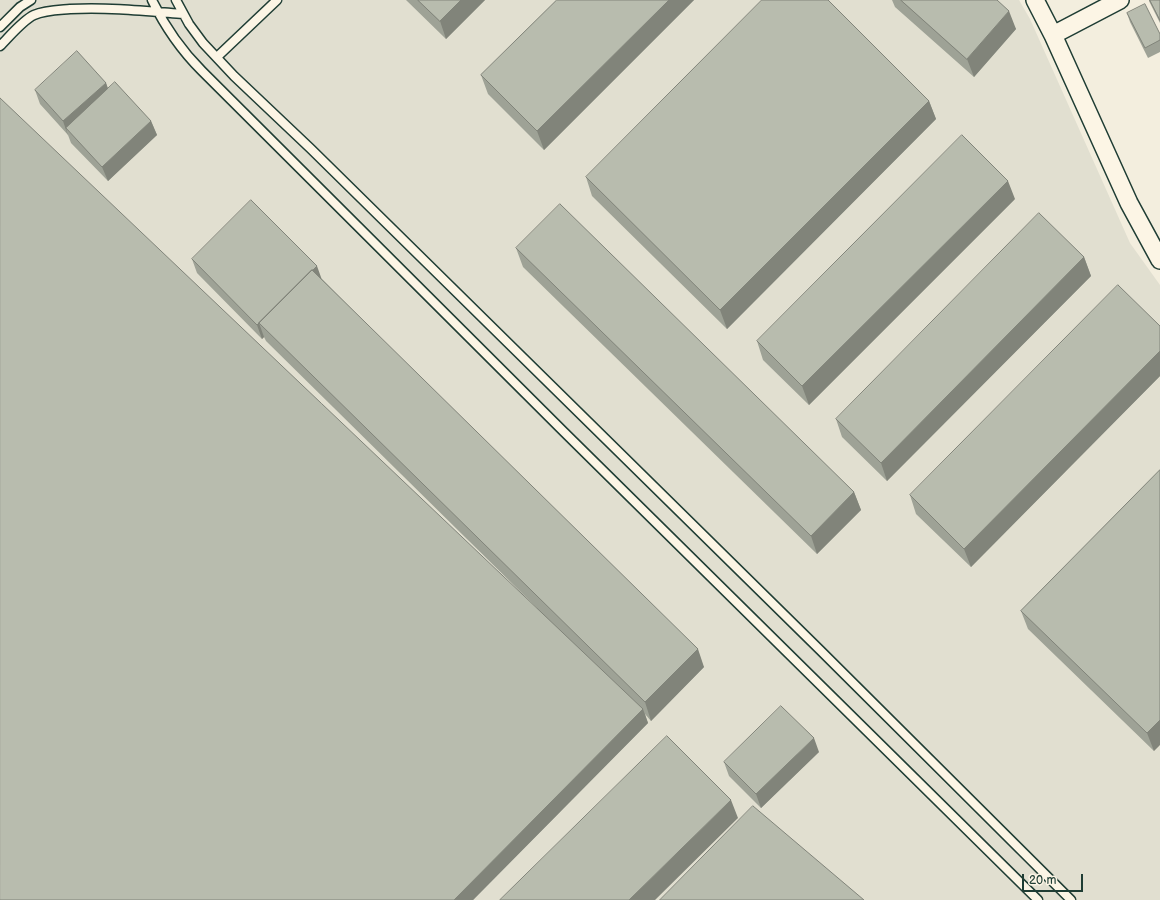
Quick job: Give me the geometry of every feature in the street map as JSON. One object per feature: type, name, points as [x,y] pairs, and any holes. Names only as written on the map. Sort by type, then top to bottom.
[{"type":"street","points":[[1035,0],[1053,35],[1129,203],[1160,260]]},
{"type":"street","points":[[1053,35],[1120,0]]},
{"type":"lane","points":[[0,27],[20,7],[31,0]]},
{"type":"lane","points":[[152,0],[168,30],[190,59],[207,77],[558,427],[1038,900]]},
{"type":"lane","points":[[176,0],[189,24],[203,43],[234,76],[317,154],[1070,900]]},
{"type":"lane","points":[[217,57],[277,0]]},
{"type":"lane","points":[[0,46],[32,16],[41,12],[91,8],[184,14]]},
{"type":"shaded area","points":[[0,0],[1019,0],[1030,19],[1130,243],[1160,285],[1160,900],[0,900]]},
{"type":"building","points":[[418,0],[461,0],[440,21]]},
{"type":"building","points":[[557,0],[669,0],[537,131],[481,75]]},
{"type":"building","points":[[762,0],[828,0],[929,101],[720,310],[586,177]]},
{"type":"building","points":[[901,0],[997,0],[1009,11],[967,59]]},
{"type":"building","points":[[1150,0],[1160,0],[1160,20]]},
{"type":"building","points":[[1145,4],[1160,34],[1160,40],[1145,48],[1127,13]]},
{"type":"building","points":[[77,51],[106,83],[63,121],[35,90]]},
{"type":"building","points":[[115,82],[151,121],[102,167],[66,128]]},
{"type":"building","points":[[0,98],[643,709],[454,900],[0,900]]},
{"type":"building","points":[[962,135],[1008,181],[802,386],[757,341]]},
{"type":"building","points":[[251,200],[317,266],[257,325],[192,259]]},
{"type":"building","points":[[560,204],[854,492],[811,536],[516,248]]},
{"type":"building","points":[[1039,213],[1084,257],[881,463],[836,419]]},
{"type":"building","points":[[312,270],[698,649],[645,702],[259,323]]},
{"type":"building","points":[[1118,285],[1160,326],[1160,351],[964,549],[910,495]]},
{"type":"building","points":[[1160,470],[1160,720],[1147,733],[1021,611]]},
{"type":"building","points":[[781,706],[814,738],[756,794],[724,762]]},
{"type":"building","points":[[667,736],[731,800],[629,900],[500,900]]},
{"type":"building","points":[[753,806],[864,900],[660,900]]}]
